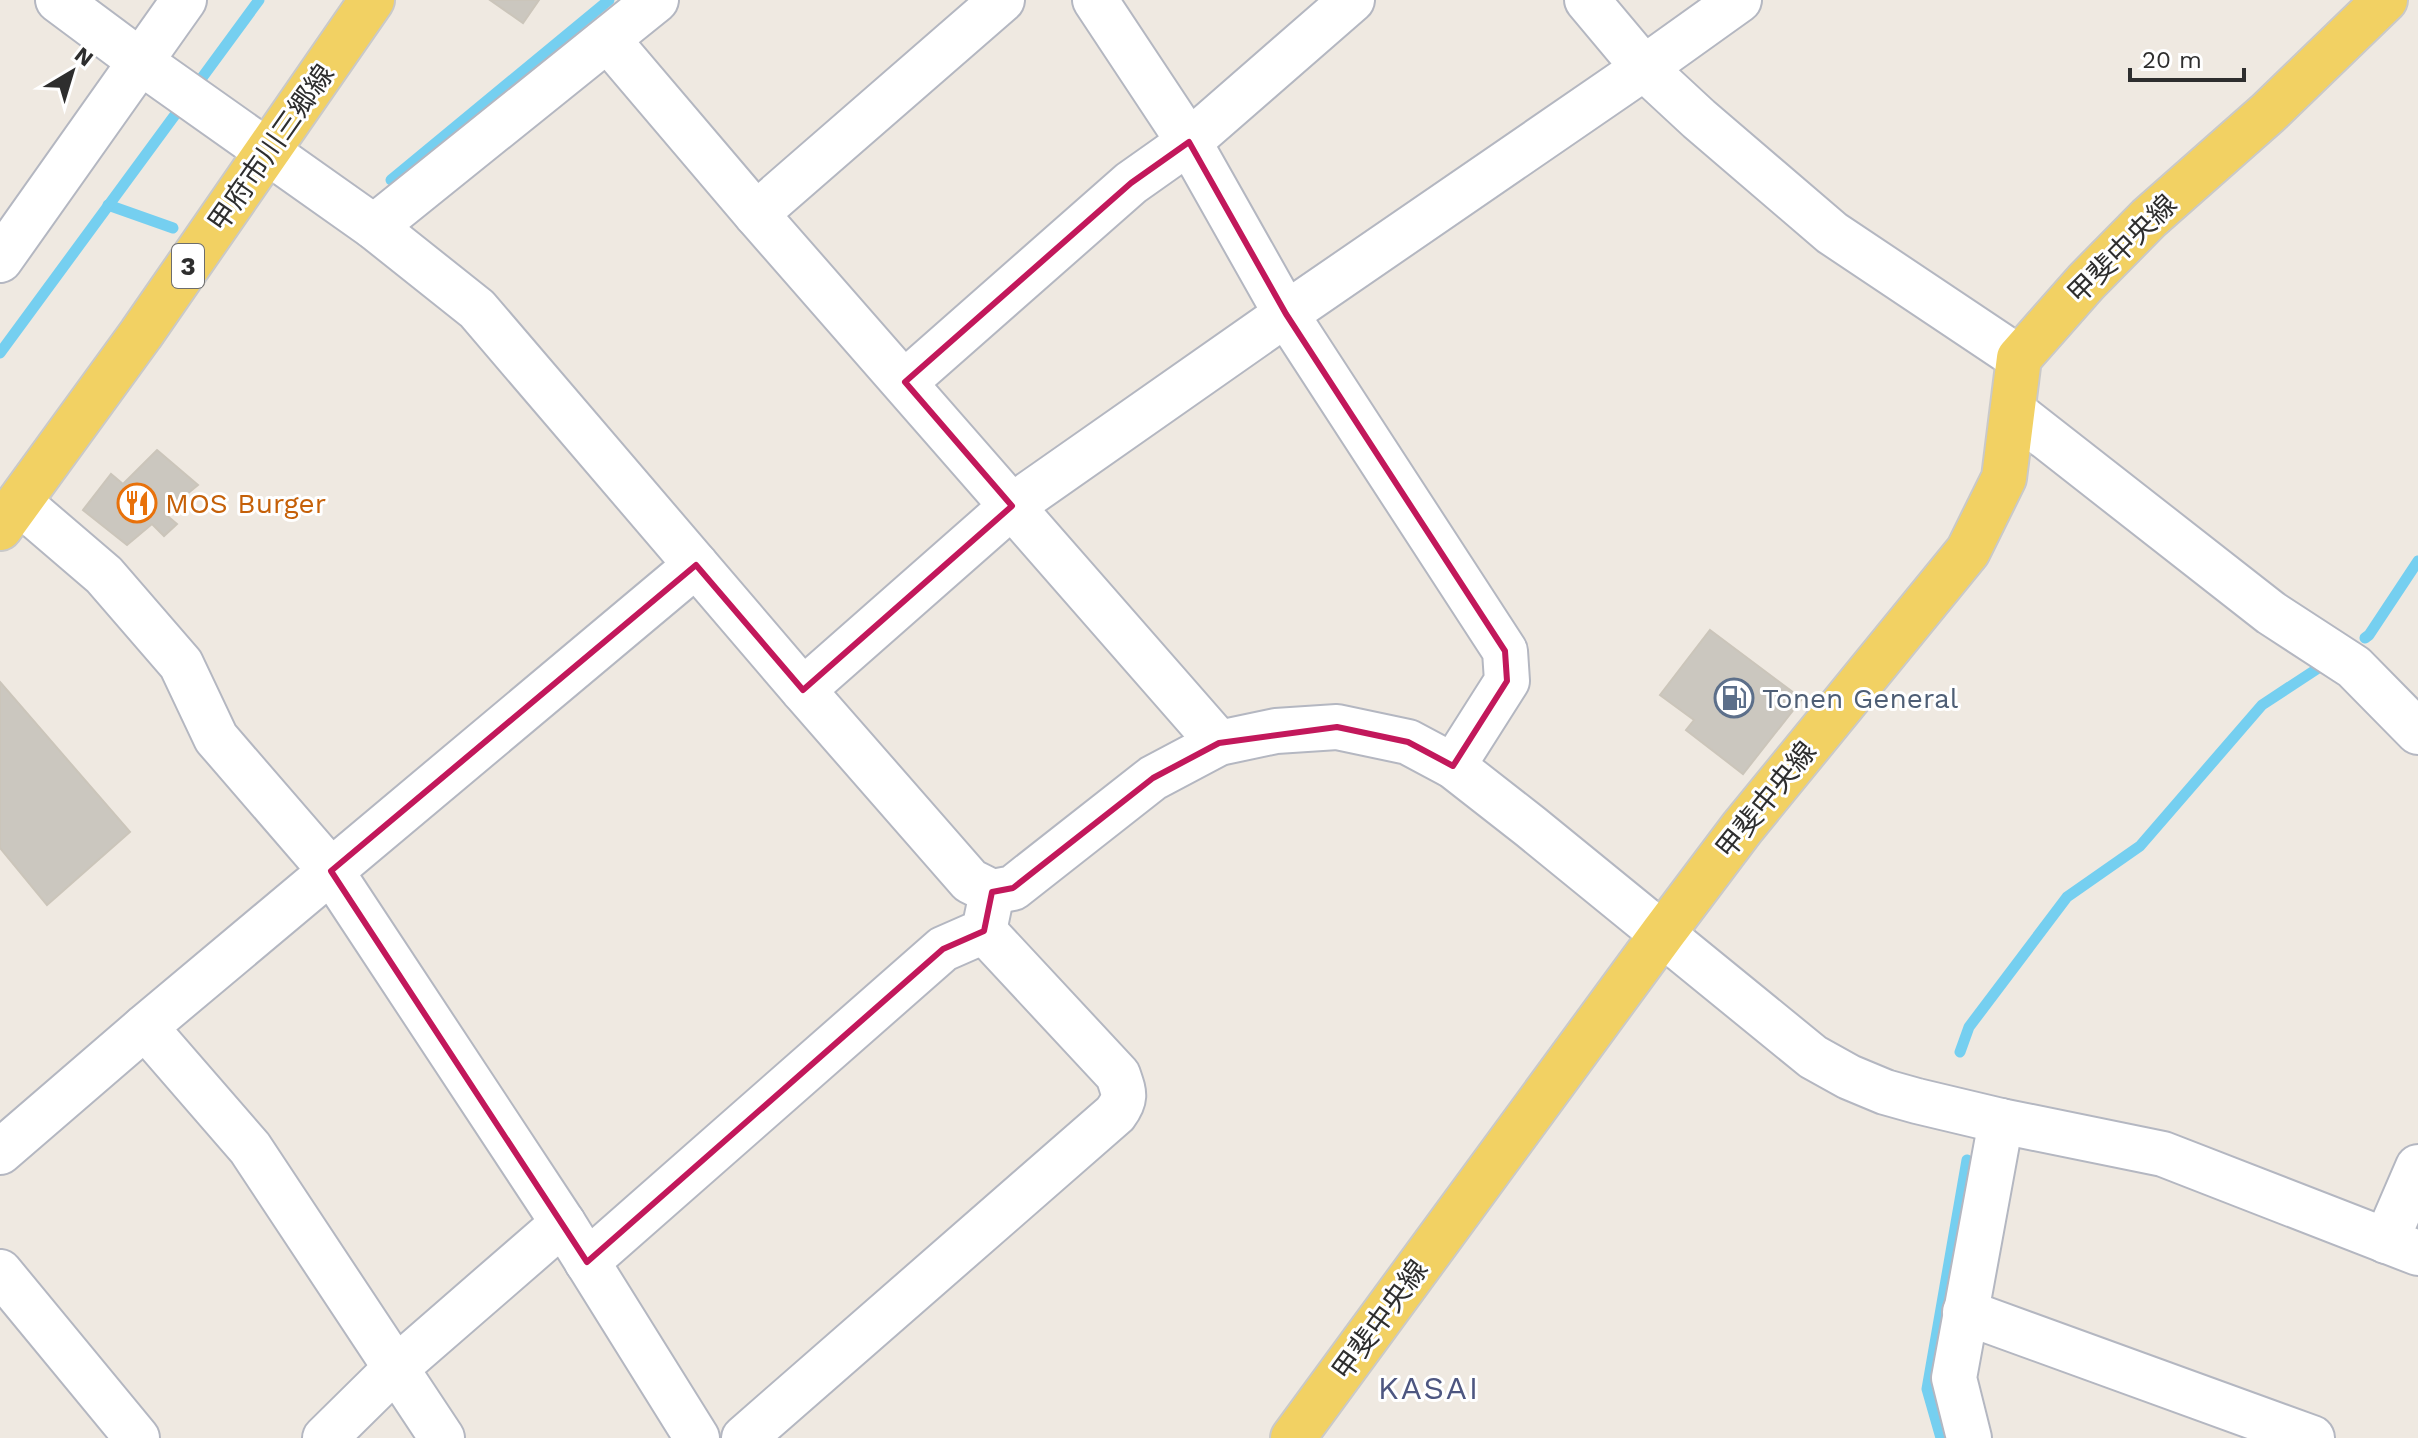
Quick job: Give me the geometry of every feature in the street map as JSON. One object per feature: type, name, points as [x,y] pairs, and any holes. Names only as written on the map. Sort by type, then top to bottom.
[{"type":"main road","name":"甲府市川三郷線","points":[[10,516],[372,0]]},
{"type":"main road","name":"甲斐中央線","points":[[1293,1438],[1742,828],[1968,551],[2004,478],[2019,358],[2086,282],[2149,218],[2268,113],[2385,0]]},
{"type":"street","points":[[58,0],[374,227],[477,309],[970,881],[988,912],[1118,1075],[1124,1093],[1122,1104],[1115,1114],[744,1438]]},
{"type":"street","points":[[0,260],[146,66],[184,0]]},
{"type":"street","points":[[374,227],[656,0]]},
{"type":"street","points":[[756,214],[1002,0]]},
{"type":"street","points":[[1095,0],[1189,142],[1286,314],[1505,651],[1507,681],[1453,766]]},
{"type":"street","points":[[905,382],[1131,183],[1189,142],[1352,0]]},
{"type":"street","points":[[1587,0],[1644,68],[1832,233],[2019,358]]},
{"type":"street","points":[[803,690],[1012,506],[1739,0]]},
{"type":"street","points":[[608,40],[756,214],[1219,743]]},
{"type":"street","points":[[2013,411],[2271,613],[2354,667],[2418,732]]},
{"type":"street","points":[[10,516],[104,575],[181,664],[216,738],[331,871],[563,1223],[697,1438]]},
{"type":"street","points":[[0,1152],[696,565]]},
{"type":"street","points":[[587,1262],[1013,888],[1153,778],[1219,743],[1276,731],[1337,727],[1408,742],[1453,766],[1813,1057],[1849,1077],[1895,1095],[2001,1121],[2163,1154],[2402,1247],[2418,1167]]},
{"type":"street","points":[[145,1027],[250,1148],[442,1438]]},
{"type":"street","points":[[1969,1438],[1954,1378],[2001,1121]]},
{"type":"street","points":[[325,1438],[395,1369],[563,1223]]},
{"type":"street","points":[[0,1272],[137,1438]]},
{"type":"street","points":[[1965,1312],[2312,1438]]},
{"type":"highlighted area","points":[[1189,142],[1286,314],[1505,651],[1507,681],[1453,766],[1408,742],[1337,727],[1219,743],[1153,778],[1013,888],[992,892],[984,931],[943,949],[587,1262],[331,871],[696,565],[803,690],[1012,506],[905,382],[1131,183]]},
{"type":"building","points":[[490,0],[539,0],[523,23]]},
{"type":"building","points":[[157,450],[198,485],[164,513],[177,524],[164,536],[152,524],[127,545],[83,510],[111,474],[123,484]]},
{"type":"building","points":[[1710,630],[1802,699],[1743,774],[1686,730],[1694,720],[1660,695]]},
{"type":"building","points":[[0,682],[130,832],[47,905],[0,848]]},
{"type":"waterway","points":[[193,90],[259,0]]},
{"type":"waterway","points":[[391,180],[609,0]]},
{"type":"waterway","points":[[0,353],[183,104]]},
{"type":"waterway","points":[[108,205],[173,228]]},
{"type":"waterway","points":[[2365,638],[2418,561]]},
{"type":"waterway","points":[[1960,1052],[1969,1027],[2067,897],[2140,846],[2262,705],[2326,663]]},
{"type":"waterway","points":[[1941,1438],[1927,1389],[1967,1160]]},
{"type":"place","name":"MOS Burger","points":[[137,503]]},
{"type":"place","name":"Tonen General","points":[[1734,698]]},
{"type":"district","name":"KASAI","points":[[1429,1388]]}]
